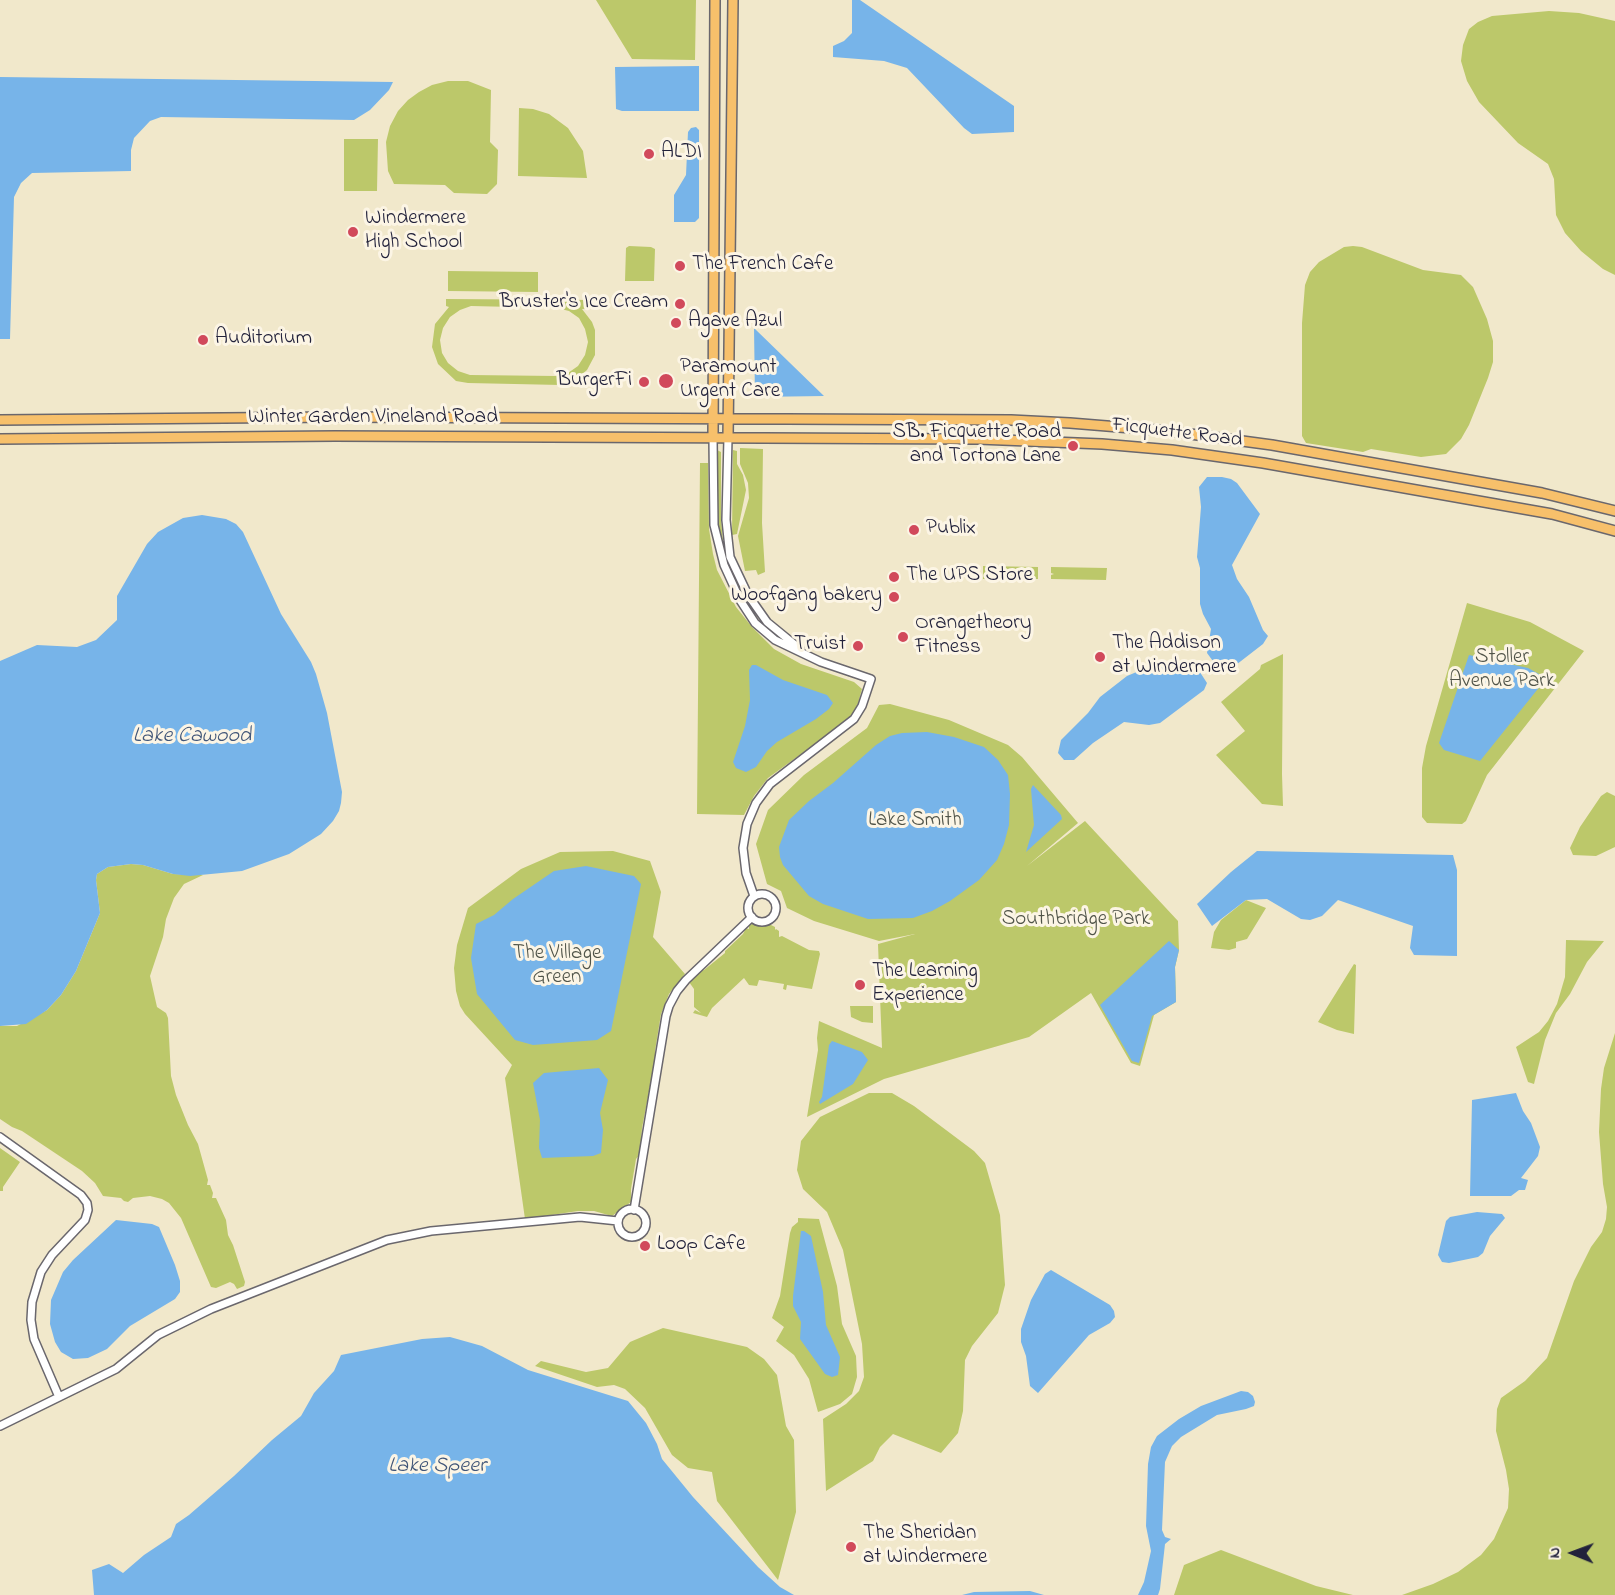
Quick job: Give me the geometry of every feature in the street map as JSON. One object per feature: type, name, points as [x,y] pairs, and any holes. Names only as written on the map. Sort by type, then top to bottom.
[{"type":"main road","points":[[713,438],[715,0]]},
{"type":"main road","points":[[728,438],[733,0]]},
{"type":"main road","name":"Winter Garden Vineland Road","points":[[0,420],[336,417],[728,419]]},
{"type":"main road","name":"Ficquette Road","points":[[728,419],[1011,420],[1168,431],[1272,445],[1531,491],[1615,511]]},
{"type":"main road","points":[[45,420],[45,439]]},
{"type":"main road","name":"Winter Garden Vineland Road","points":[[0,439],[335,436],[728,438]]},
{"type":"main road","name":"Ficquette Road","points":[[728,438],[1026,440],[1172,450],[1274,465],[1542,512],[1615,531]]},
{"type":"street","points":[[713,438],[714,525],[724,566],[740,600],[755,623],[775,640],[808,657],[871,679],[862,706],[854,719],[777,778],[756,804],[747,824],[743,848],[746,873],[754,896]]},
{"type":"street","points":[[728,438],[726,520],[730,557],[748,595],[767,622],[808,657]]},
{"type":"street","points":[[763,894],[775,902],[776,911],[768,921],[759,921],[752,917],[749,904],[754,896],[763,894]]},
{"type":"street","points":[[634,1210],[669,1006],[686,980],[752,917]]},
{"type":"street","points":[[0,1137],[81,1195],[88,1206],[85,1220],[44,1266],[36,1284],[32,1302],[31,1320],[34,1339],[59,1397]]},
{"type":"street","points":[[634,1210],[643,1215],[644,1229],[633,1237],[623,1234],[618,1221],[624,1212],[634,1210]]},
{"type":"street","points":[[0,1426],[116,1369],[158,1335],[211,1309],[387,1240],[419,1232],[580,1217],[618,1221]]},
{"type":"green space","points":[[596,0],[696,0],[695,60],[632,59]]},
{"type":"green space","points":[[1549,11],[1579,13],[1615,21],[1615,275],[1603,269],[1581,251],[1565,233],[1556,215],[1554,179],[1548,164],[1518,143],[1479,102],[1467,81],[1461,61],[1463,45],[1469,29],[1478,22],[1492,16]]},
{"type":"green space","points":[[448,81],[468,81],[491,90],[490,142],[498,150],[497,184],[487,194],[454,193],[445,185],[394,184],[388,171],[386,142],[390,126],[398,111],[419,92],[432,85]]},
{"type":"green space","points":[[519,108],[549,114],[568,128],[583,151],[587,178],[518,176]]},
{"type":"green space","points":[[344,139],[378,139],[377,191],[344,191]]},
{"type":"green space","points":[[629,246],[655,249],[654,281],[625,281],[626,248]]},
{"type":"green space","points":[[1344,247],[1362,247],[1423,270],[1461,275],[1473,287],[1487,319],[1493,341],[1493,362],[1469,425],[1461,439],[1446,454],[1421,457],[1371,449],[1363,452],[1306,443],[1302,436],[1302,323],[1305,285],[1310,272],[1319,262]]},
{"type":"green space","points":[[448,271],[538,272],[538,292],[448,291]]},
{"type":"green space","points":[[446,299],[597,300],[597,308],[582,309],[595,330],[595,355],[587,370],[574,381],[561,385],[456,381],[438,364],[432,347],[435,324],[449,307],[446,306]],"holes":[[[471,306],[557,308],[569,311],[579,318],[588,342],[585,355],[578,366],[568,373],[556,376],[470,375],[458,371],[448,363],[442,353],[440,340],[443,328],[450,317],[460,310]]]},
{"type":"green space","points":[[740,448],[763,449],[762,523],[765,572],[758,575],[756,570],[745,571],[738,536],[749,498],[748,483],[740,464]]},
{"type":"green space","points":[[717,450],[721,452],[723,541],[738,588],[729,572],[715,514]]},
{"type":"green space","points":[[733,450],[737,451],[737,464],[743,475],[746,490],[737,534],[732,535]]},
{"type":"green space","points":[[700,463],[708,463],[709,529],[717,570],[736,607],[774,649],[801,664],[854,682],[862,689],[857,707],[848,720],[768,778],[754,796],[744,815],[697,814]]},
{"type":"green space","points":[[983,566],[1038,567],[1038,579],[983,579]]},
{"type":"green space","points":[[1051,567],[1107,568],[1106,580],[1051,579],[1051,575],[1054,574],[1051,573]]},
{"type":"green space","name":"Stoller Avenue Park","points":[[1467,603],[1530,622],[1584,651],[1487,775],[1466,821],[1462,824],[1427,823],[1422,817],[1422,768],[1426,746]]},
{"type":"green space","points":[[1283,654],[1283,806],[1262,804],[1216,755],[1245,731],[1221,702],[1260,669],[1261,665]]},
{"type":"green space","name":"Southbridge Park","points":[[890,704],[949,720],[1008,745],[1022,757],[1078,823],[1027,866],[1085,821],[1178,921],[1179,950],[1175,967],[1176,1002],[1154,1015],[1140,1066],[1131,1063],[1091,993],[1029,1037],[884,1079],[807,1117],[818,1050],[819,1021],[882,1048],[878,944],[915,934],[879,941],[814,921],[787,908],[781,891],[767,884],[756,844],[768,810],[804,775],[867,728],[879,705]]},
{"type":"green space","points":[[1607,792],[1615,796],[1615,847],[1596,856],[1573,855],[1570,848],[1580,827],[1601,796]]},
{"type":"green space","name":"The Village Green","points":[[613,851],[650,861],[661,892],[653,937],[685,974],[669,994],[661,1014],[656,1055],[642,1128],[640,1154],[636,1159],[631,1189],[631,1202],[612,1216],[594,1211],[578,1211],[525,1219],[505,1078],[512,1065],[460,1006],[454,968],[457,945],[468,908],[521,869],[560,852]]},
{"type":"green space","points":[[143,865],[173,874],[203,875],[184,884],[174,898],[150,976],[157,1007],[166,1013],[168,1018],[171,1076],[176,1095],[198,1144],[208,1180],[207,1185],[210,1185],[212,1198],[216,1198],[226,1220],[228,1235],[245,1282],[244,1286],[237,1289],[230,1282],[216,1288],[211,1287],[181,1218],[169,1203],[150,1196],[133,1198],[128,1202],[121,1198],[103,1196],[95,1183],[82,1171],[0,1119],[0,1026],[17,1026],[47,1010],[61,995],[76,971],[100,913],[97,874],[108,867]]},
{"type":"green space","points":[[1246,900],[1266,908],[1247,939],[1236,942],[1236,948],[1229,950],[1211,948],[1214,932],[1221,920]]},
{"type":"green space","points":[[752,924],[771,925],[779,931],[779,937],[782,936],[809,950],[819,951],[812,989],[787,985],[786,990],[783,989],[784,984],[759,980],[757,986],[749,985],[744,978],[712,1008],[707,1017],[693,1013],[695,1010],[701,1013],[694,1007],[694,989],[689,982],[725,953]]},
{"type":"green space","points":[[1566,940],[1604,941],[1587,962],[1570,994],[1556,1013],[1545,1040],[1534,1084],[1528,1082],[1516,1047],[1539,1032],[1557,1004],[1565,977]]},
{"type":"green space","points":[[1354,964],[1356,965],[1354,1034],[1318,1022]]},
{"type":"green space","points":[[850,1006],[873,1006],[873,1023],[862,1022],[851,1017]]},
{"type":"green space","points":[[1615,1033],[1615,1595],[1402,1595],[1458,1572],[1481,1555],[1494,1539],[1508,1508],[1509,1489],[1496,1431],[1497,1409],[1501,1398],[1525,1381],[1547,1358],[1574,1281],[1591,1247],[1602,1232],[1607,1207],[1599,1132],[1601,1089],[1604,1068]]},
{"type":"green space","points":[[869,1093],[892,1093],[914,1106],[974,1151],[985,1163],[1000,1215],[1005,1285],[998,1313],[972,1346],[965,1360],[963,1411],[958,1433],[941,1453],[893,1434],[880,1447],[873,1461],[826,1491],[823,1419],[846,1404],[859,1391],[864,1377],[862,1344],[843,1250],[827,1212],[803,1189],[797,1170],[801,1141],[820,1117]]},
{"type":"green space","points":[[0,1148],[20,1162],[3,1187],[3,1191],[0,1191]]},
{"type":"green space","points":[[798,1218],[819,1219],[837,1286],[842,1324],[856,1356],[857,1377],[852,1394],[840,1404],[818,1412],[809,1379],[794,1355],[776,1341],[784,1327],[772,1318],[780,1296],[790,1233],[792,1227],[798,1222]]},
{"type":"green space","points":[[663,1328],[747,1347],[764,1359],[777,1375],[786,1426],[794,1440],[796,1512],[778,1580],[717,1501],[712,1472],[688,1468],[672,1455],[645,1408],[625,1389],[614,1385],[597,1387],[535,1366],[541,1361],[586,1372],[608,1368],[630,1342]]},
{"type":"green space","points":[[1221,1550],[1316,1586],[1353,1595],[1174,1595],[1184,1565]]},
{"type":"water","points":[[852,0],[860,0],[1014,106],[1014,132],[972,134],[907,68],[884,61],[833,57],[833,46],[844,41],[852,33]]},
{"type":"water","points":[[699,66],[699,111],[622,111],[616,109],[615,67]]},
{"type":"water","points":[[0,77],[393,82],[389,90],[370,110],[354,120],[161,117],[150,121],[134,138],[131,150],[131,171],[32,173],[21,183],[14,197],[10,339],[0,339]]},
{"type":"water","points":[[696,127],[699,130],[699,218],[695,222],[674,222],[674,195],[686,175],[688,132],[691,128]]},
{"type":"water","points":[[754,328],[824,396],[755,397]]},
{"type":"water","points":[[1207,477],[1222,477],[1237,483],[1260,514],[1232,565],[1237,579],[1249,597],[1263,630],[1268,636],[1263,644],[1232,668],[1221,672],[1207,653],[1211,629],[1200,604],[1200,568],[1197,557],[1201,507],[1199,487]]},
{"type":"water","name":"Lake Cawood","points":[[202,515],[226,519],[236,524],[243,532],[281,614],[311,662],[327,713],[342,792],[339,811],[321,834],[289,854],[242,871],[190,876],[173,874],[143,865],[108,867],[97,874],[100,913],[76,971],[61,995],[47,1010],[26,1024],[0,1026],[0,661],[37,645],[77,647],[96,640],[117,620],[117,596],[147,544],[158,532],[183,518]]},
{"type":"water","points":[[1469,655],[1528,668],[1539,674],[1541,685],[1480,761],[1444,750],[1439,743]]},
{"type":"water","points":[[1158,663],[1175,665],[1194,663],[1207,683],[1204,690],[1160,723],[1149,725],[1124,722],[1093,743],[1074,760],[1064,760],[1058,753],[1061,740],[1088,713],[1100,697],[1127,676]]},
{"type":"water","points":[[752,665],[783,680],[827,695],[833,703],[816,719],[777,742],[767,751],[756,767],[746,772],[736,768],[733,762],[745,726],[750,700],[749,670]]},
{"type":"water","name":"Lake Smith","points":[[927,732],[954,737],[984,747],[998,760],[1008,775],[1009,825],[997,860],[979,880],[950,901],[913,918],[868,919],[823,904],[809,896],[783,865],[780,857],[779,847],[789,820],[876,745],[890,736]]},
{"type":"water","points":[[1033,785],[1061,815],[1062,819],[1026,852],[1034,825],[1031,789]]},
{"type":"water","points":[[1257,851],[1453,855],[1457,870],[1457,956],[1414,955],[1410,948],[1413,926],[1338,900],[1322,916],[1310,920],[1301,919],[1267,899],[1246,900],[1212,926],[1197,904]]},
{"type":"water","points":[[586,866],[634,876],[641,884],[611,1031],[597,1040],[533,1045],[515,1040],[477,994],[471,958],[476,924],[494,915],[554,871]]},
{"type":"water","points":[[1169,941],[1179,950],[1175,967],[1176,1002],[1152,1016],[1139,1063],[1132,1061],[1100,1005]]},
{"type":"water","points":[[832,1041],[862,1052],[868,1060],[853,1084],[820,1104],[829,1045]]},
{"type":"water","points":[[599,1068],[608,1080],[600,1113],[603,1130],[601,1153],[593,1156],[542,1158],[539,1148],[540,1120],[533,1083],[544,1073]]},
{"type":"water","points":[[1516,1093],[1540,1147],[1538,1156],[1521,1178],[1528,1180],[1525,1190],[1519,1190],[1511,1196],[1470,1196],[1472,1100]]},
{"type":"water","points":[[1477,1212],[1502,1214],[1505,1218],[1490,1236],[1483,1253],[1478,1257],[1449,1263],[1442,1262],[1438,1255],[1446,1221],[1450,1217]]},
{"type":"water","points":[[116,1220],[152,1224],[159,1227],[175,1265],[180,1281],[180,1292],[175,1299],[130,1326],[107,1349],[88,1358],[73,1359],[61,1352],[55,1342],[50,1324],[51,1300],[63,1272]]},
{"type":"water","points":[[801,1231],[811,1236],[823,1292],[826,1325],[840,1357],[838,1375],[832,1377],[825,1374],[800,1339],[801,1322],[793,1306],[793,1296]]},
{"type":"water","points":[[1051,1270],[1110,1305],[1115,1317],[1110,1323],[1089,1335],[1038,1393],[1030,1386],[1026,1356],[1021,1342],[1021,1329],[1031,1300],[1045,1274]]},
{"type":"water","name":"Lake Speer","points":[[450,1337],[482,1346],[528,1370],[628,1401],[646,1423],[662,1459],[693,1497],[758,1567],[780,1587],[794,1595],[94,1595],[92,1570],[109,1564],[123,1573],[171,1537],[176,1524],[301,1416],[314,1393],[334,1371],[341,1355],[422,1339]]},
{"type":"water","points":[[1241,1391],[1253,1396],[1254,1406],[1217,1415],[1181,1437],[1172,1446],[1165,1462],[1162,1530],[1165,1537],[1171,1539],[1165,1544],[1160,1589],[1158,1595],[1138,1595],[1144,1582],[1151,1551],[1146,1526],[1148,1464],[1151,1447],[1157,1436],[1179,1419],[1201,1406]]},
{"type":"water","points":[[1030,1591],[1044,1595],[962,1595],[974,1592]]},
{"type":"place","name":"ALDI","points":[[649,154]]},
{"type":"place","name":"Windermere High School","points":[[353,232]]},
{"type":"place","name":"The French Cafe","points":[[680,266]]},
{"type":"place","name":"Bruster's Ice Cream","points":[[680,304]]},
{"type":"place","name":"Agave Azul","points":[[676,323]]},
{"type":"place","name":"Auditorium","points":[[203,340]]},
{"type":"place","name":"Paramount Urgent Care","points":[[666,381]]},
{"type":"place","name":"BurgerFi","points":[[644,382]]},
{"type":"place","name":"SB. Ficquette Road and Tortona Lane","points":[[1073,446]]},
{"type":"place","name":"Publix","points":[[914,530]]},
{"type":"place","name":"The UPS Store","points":[[894,577]]},
{"type":"place","name":"Woofgang bakery","points":[[894,597]]},
{"type":"place","name":"Orangetheory Fitness","points":[[903,637]]},
{"type":"place","name":"Truist","points":[[858,646]]},
{"type":"place","name":"The Addison at Windermere","points":[[1100,657]]},
{"type":"place","name":"The Learning Experience","points":[[860,985]]},
{"type":"place","name":"Loop Cafe","points":[[645,1246]]},
{"type":"place","name":"The Sheridan at Windermere","points":[[851,1547]]}]
